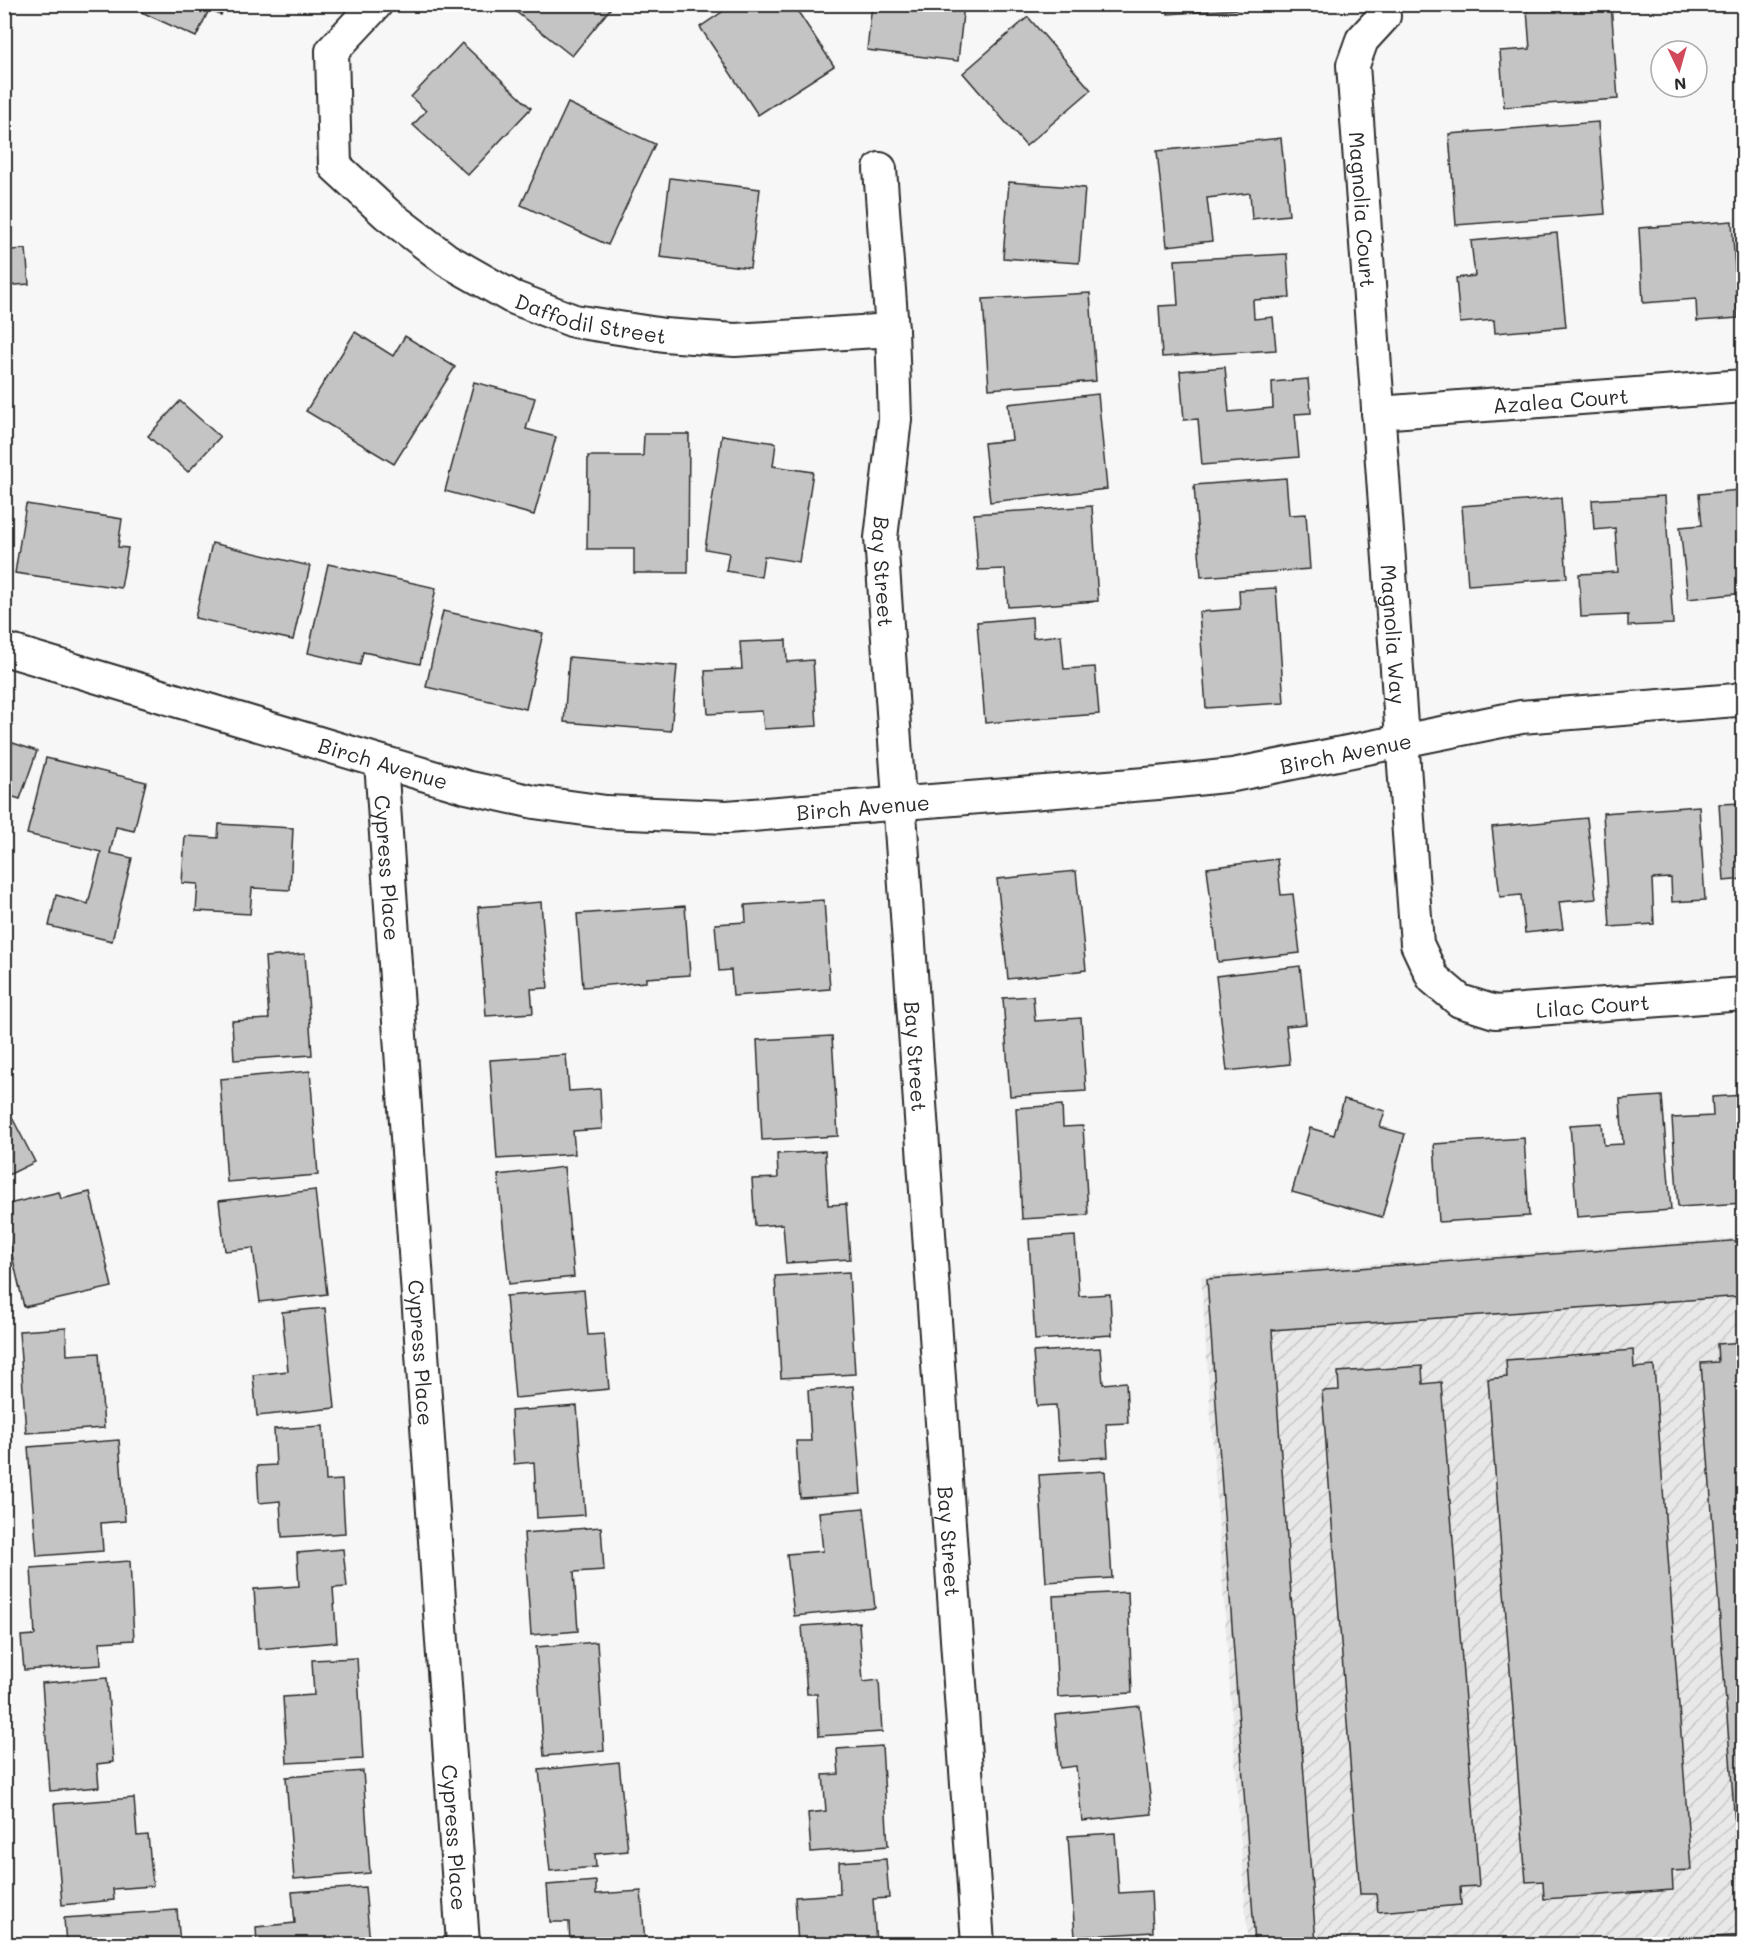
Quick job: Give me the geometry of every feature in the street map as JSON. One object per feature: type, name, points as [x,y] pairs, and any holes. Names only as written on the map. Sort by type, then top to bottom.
[{"type":"street","name":"Daffodil Street","points":[[376,4],[332,51],[335,166],[387,214],[447,260],[512,297],[574,321],[664,334],[735,340],[892,330]]},
{"type":"street","name":"Magnolia Court","points":[[1378,413],[1353,65],[1362,40],[1384,16]]},
{"type":"street","name":"Bay Street","points":[[880,169],[892,330],[895,419],[881,538],[978,1944]]},
{"type":"street","name":"Azalea Court","points":[[1378,413],[1743,386]]},
{"type":"street","name":"Magnolia Way","points":[[1378,413],[1417,944],[1433,978],[1447,990]]},
{"type":"street","name":"Birch Avenue","points":[[4,649],[477,789],[534,802],[606,812],[727,817],[1233,775],[1521,717],[1741,700]]},
{"type":"street","name":"Cypress Place","points":[[381,762],[463,1944]]},
{"type":"street","name":"Lilac Court","points":[[1447,990],[1460,1001],[1495,1012],[1743,994]]},
{"type":"shaded area","points":[[1743,1238],[1743,1944],[1248,1944],[1201,1276]]},
{"type":"building","points":[[124,4],[226,4],[221,15],[209,10],[196,37]]},
{"type":"building","points":[[512,4],[614,4],[572,56],[510,7]]},
{"type":"building","points":[[734,4],[793,4],[834,66],[758,115],[700,27]]},
{"type":"building","points":[[872,4],[964,4],[958,61],[867,50]]},
{"type":"building","points":[[1167,4],[1240,4],[1241,9],[1168,14]]},
{"type":"building","points":[[1611,4],[1618,99],[1504,107],[1500,51],[1530,49],[1527,10]]},
{"type":"building","points":[[1028,17],[1091,90],[1026,146],[963,73]]},
{"type":"building","points":[[462,43],[531,108],[468,175],[413,125],[426,111],[411,97]]},
{"type":"building","points":[[568,103],[655,144],[608,245],[521,205]]},
{"type":"building","points":[[1739,110],[1744,110],[1744,161],[1743,161]]},
{"type":"building","points":[[1598,122],[1605,214],[1456,225],[1449,134]]},
{"type":"building","points":[[1281,138],[1289,215],[1252,219],[1250,193],[1207,198],[1212,241],[1167,246],[1157,151]]},
{"type":"building","points":[[670,178],[760,189],[750,268],[660,257]]},
{"type":"building","points":[[1009,182],[1085,188],[1079,263],[1003,258]]},
{"type":"building","points":[[4,207],[8,207],[11,250],[26,249],[29,284],[4,286]]},
{"type":"building","points":[[1732,221],[1738,318],[1697,321],[1696,299],[1643,303],[1639,228]]},
{"type":"building","points":[[1557,233],[1566,327],[1495,333],[1494,320],[1460,323],[1456,278],[1475,276],[1471,241]]},
{"type":"building","points":[[1287,254],[1290,298],[1253,300],[1254,319],[1273,317],[1276,350],[1162,357],[1159,306],[1178,305],[1175,260]]},
{"type":"building","points":[[1090,293],[1096,381],[989,389],[983,299]]},
{"type":"building","points":[[355,332],[393,356],[405,336],[455,367],[394,464],[306,411]]},
{"type":"building","points":[[1225,367],[1229,412],[1273,408],[1272,382],[1308,379],[1311,413],[1295,414],[1299,457],[1202,465],[1198,419],[1184,420],[1180,371]]},
{"type":"building","points":[[474,382],[535,398],[526,429],[556,437],[534,515],[445,491]]},
{"type":"building","points":[[1098,394],[1107,489],[990,502],[984,443],[1012,440],[1008,404]]},
{"type":"building","points":[[180,401],[220,437],[188,472],[148,436]]},
{"type":"building","points":[[644,434],[689,434],[688,573],[634,573],[634,549],[587,549],[588,456],[643,456]]},
{"type":"building","points":[[722,435],[776,443],[773,466],[813,472],[799,562],[764,556],[761,577],[726,571],[729,553],[705,549]]},
{"type":"building","points":[[1286,478],[1289,515],[1306,514],[1310,569],[1201,577],[1194,485]]},
{"type":"building","points":[[1739,490],[1740,504],[1744,503],[1744,593],[1688,599],[1680,527],[1702,525],[1699,494]]},
{"type":"building","points":[[1665,496],[1673,624],[1628,626],[1628,615],[1581,617],[1579,574],[1618,572],[1615,528],[1594,530],[1592,500]]},
{"type":"building","points":[[1561,498],[1567,578],[1468,585],[1462,506]]},
{"type":"building","points":[[26,504],[122,519],[118,547],[128,548],[121,588],[15,573]]},
{"type":"building","points":[[1092,506],[1098,601],[1008,607],[1005,569],[978,570],[974,514]]},
{"type":"building","points":[[212,543],[310,566],[293,640],[195,618]]},
{"type":"building","points":[[328,564],[436,588],[420,664],[363,652],[360,665],[308,653]]},
{"type":"building","points":[[1276,588],[1284,703],[1206,708],[1199,612],[1240,609],[1239,590]]},
{"type":"building","points":[[443,611],[543,633],[526,709],[426,687]]},
{"type":"building","points":[[1032,617],[1033,638],[1061,635],[1064,669],[1095,667],[1099,714],[985,723],[977,622]]},
{"type":"building","points":[[786,640],[787,662],[813,660],[817,726],[764,729],[762,711],[708,714],[705,671],[742,669],[740,642]]},
{"type":"building","points":[[569,657],[677,666],[671,731],[564,722]]},
{"type":"building","points":[[4,740],[37,751],[20,799],[4,794]]},
{"type":"building","points":[[46,758],[146,782],[134,831],[116,827],[110,853],[132,858],[112,941],[49,926],[56,895],[88,904],[101,852],[27,834]]},
{"type":"building","points":[[1744,803],[1744,879],[1724,881],[1719,804]]},
{"type":"building","points":[[1699,806],[1705,900],[1672,902],[1671,878],[1652,879],[1654,924],[1610,927],[1603,813]]},
{"type":"building","points":[[1587,818],[1596,899],[1559,902],[1563,929],[1525,933],[1521,895],[1500,897],[1492,827]]},
{"type":"building","points":[[219,824],[293,828],[290,890],[252,888],[250,914],[196,911],[198,884],[182,883],[185,836],[218,838]]},
{"type":"building","points":[[1277,859],[1281,895],[1293,894],[1300,953],[1218,962],[1207,868]]},
{"type":"building","points":[[1076,871],[1086,970],[1008,979],[997,879]]},
{"type":"building","points":[[824,900],[830,989],[733,996],[731,970],[719,971],[715,924],[746,922],[745,905]]},
{"type":"building","points":[[541,902],[548,988],[531,989],[533,1013],[486,1016],[478,907]]},
{"type":"building","points":[[685,906],[690,975],[646,978],[646,982],[583,987],[577,914]]},
{"type":"building","points":[[305,954],[312,1055],[234,1060],[232,1021],[269,1019],[265,957]]},
{"type":"building","points":[[1300,966],[1306,1024],[1286,1026],[1290,1064],[1227,1071],[1216,976]]},
{"type":"building","points":[[1033,996],[1035,1021],[1081,1018],[1086,1091],[1010,1096],[1003,998]]},
{"type":"building","points":[[832,1036],[838,1136],[762,1140],[757,1040]]},
{"type":"building","points":[[566,1055],[569,1091],[600,1089],[602,1129],[573,1131],[575,1154],[497,1159],[490,1060]]},
{"type":"building","points":[[310,1071],[318,1175],[227,1182],[220,1079]]},
{"type":"building","points":[[1744,1095],[1744,1203],[1678,1207],[1672,1118],[1713,1116],[1712,1097]]},
{"type":"building","points":[[1662,1096],[1671,1210],[1577,1217],[1570,1125],[1602,1123],[1604,1145],[1623,1144],[1620,1099]]},
{"type":"building","points":[[1344,1099],[1385,1111],[1380,1127],[1405,1134],[1382,1217],[1292,1192],[1310,1128],[1334,1135]]},
{"type":"building","points":[[4,1102],[35,1162],[4,1177]]},
{"type":"building","points":[[1062,1105],[1063,1127],[1083,1126],[1088,1215],[1022,1219],[1016,1108]]},
{"type":"building","points":[[1524,1138],[1529,1216],[1439,1222],[1434,1144]]},
{"type":"building","points":[[825,1151],[828,1205],[846,1204],[850,1259],[786,1263],[783,1224],[755,1226],[752,1179],[778,1178],[777,1154]]},
{"type":"building","points":[[564,1167],[574,1277],[509,1284],[498,1175]]},
{"type":"building","points":[[315,1190],[327,1294],[260,1302],[253,1248],[225,1251],[219,1201]]},
{"type":"building","points":[[59,1192],[61,1199],[90,1192],[112,1287],[24,1307],[4,1220],[4,1205]]},
{"type":"building","points":[[1075,1236],[1079,1296],[1110,1294],[1112,1335],[1035,1340],[1029,1239]]},
{"type":"building","points":[[1744,1240],[1744,1296],[1272,1330],[1316,1944],[1255,1944],[1207,1279]]},
{"type":"building","points":[[849,1272],[855,1374],[781,1378],[775,1276]]},
{"type":"building","points":[[584,1290],[588,1335],[604,1334],[609,1389],[515,1398],[506,1296]]},
{"type":"building","points":[[325,1308],[335,1408],[257,1416],[253,1375],[288,1371],[282,1312]]},
{"type":"building","points":[[66,1328],[67,1355],[99,1353],[104,1428],[26,1433],[19,1331]]},
{"type":"building","points":[[1744,1342],[1744,1866],[1738,1866],[1701,1363],[1718,1362],[1717,1344]]},
{"type":"building","points":[[1100,1348],[1103,1384],[1126,1382],[1128,1423],[1106,1424],[1108,1457],[1060,1460],[1056,1405],[1037,1406],[1033,1352]]},
{"type":"building","points":[[1633,1350],[1634,1368],[1654,1366],[1691,1870],[1672,1871],[1673,1890],[1544,1899],[1543,1881],[1526,1882],[1488,1379],[1507,1377],[1506,1360]]},
{"type":"building","points":[[1422,1366],[1423,1384],[1441,1382],[1479,1886],[1460,1887],[1461,1905],[1378,1912],[1376,1894],[1360,1894],[1322,1391],[1339,1390],[1338,1372]]},
{"type":"building","points":[[853,1386],[861,1494],[800,1498],[796,1441],[811,1441],[808,1390]]},
{"type":"building","points":[[577,1406],[585,1515],[537,1518],[534,1462],[514,1464],[511,1411]]},
{"type":"building","points":[[323,1426],[326,1481],[342,1480],[345,1533],[282,1537],[280,1501],[259,1503],[257,1466],[276,1465],[274,1429]]},
{"type":"building","points":[[119,1440],[125,1521],[101,1523],[103,1551],[37,1556],[28,1447]]},
{"type":"building","points":[[1105,1471],[1112,1578],[1046,1582],[1039,1475]]},
{"type":"building","points":[[864,1508],[875,1608],[794,1616],[787,1554],[823,1551],[819,1512]]},
{"type":"building","points":[[601,1527],[604,1570],[574,1572],[578,1631],[531,1635],[524,1533]]},
{"type":"building","points":[[343,1549],[347,1587],[333,1588],[337,1642],[258,1649],[254,1589],[299,1586],[297,1553]]},
{"type":"building","points":[[130,1561],[134,1640],[100,1642],[101,1665],[24,1670],[21,1636],[35,1635],[31,1568]]},
{"type":"building","points":[[1128,1592],[1132,1693],[1058,1697],[1053,1596]]},
{"type":"building","points":[[859,1622],[863,1682],[879,1680],[882,1732],[819,1736],[817,1694],[807,1694],[802,1626]]},
{"type":"building","points":[[597,1642],[604,1751],[544,1756],[536,1647]]},
{"type":"building","points":[[357,1658],[363,1759],[287,1763],[283,1697],[314,1695],[312,1660]]},
{"type":"building","points":[[107,1678],[113,1762],[97,1764],[99,1787],[50,1791],[42,1683]]},
{"type":"building","points":[[1140,1706],[1152,1814],[1082,1821],[1076,1766],[1060,1768],[1055,1715]]},
{"type":"building","points":[[882,1746],[888,1846],[811,1852],[808,1813],[826,1811],[823,1775],[839,1774],[837,1749]]},
{"type":"building","points":[[619,1762],[628,1851],[595,1854],[596,1867],[550,1871],[539,1770]]},
{"type":"building","points":[[363,1771],[370,1873],[294,1879],[286,1777]]},
{"type":"building","points":[[134,1798],[137,1836],[148,1835],[153,1886],[113,1889],[114,1900],[62,1905],[54,1804]]},
{"type":"building","points":[[1115,1833],[1119,1893],[1151,1891],[1153,1932],[1075,1937],[1068,1836]]},
{"type":"building","points":[[886,1859],[889,1898],[873,1899],[876,1944],[798,1944],[795,1897],[840,1894],[839,1862]]},
{"type":"building","points":[[596,1881],[596,1894],[641,1891],[645,1944],[570,1944],[569,1922],[550,1922],[547,1885]]},
{"type":"building","points":[[365,1887],[370,1944],[257,1944],[256,1927],[295,1923],[292,1892]]},
{"type":"building","points":[[177,1910],[180,1944],[66,1944],[64,1918]]},
{"type":"building","points":[[1744,1935],[1744,1944],[1611,1944]]}]
